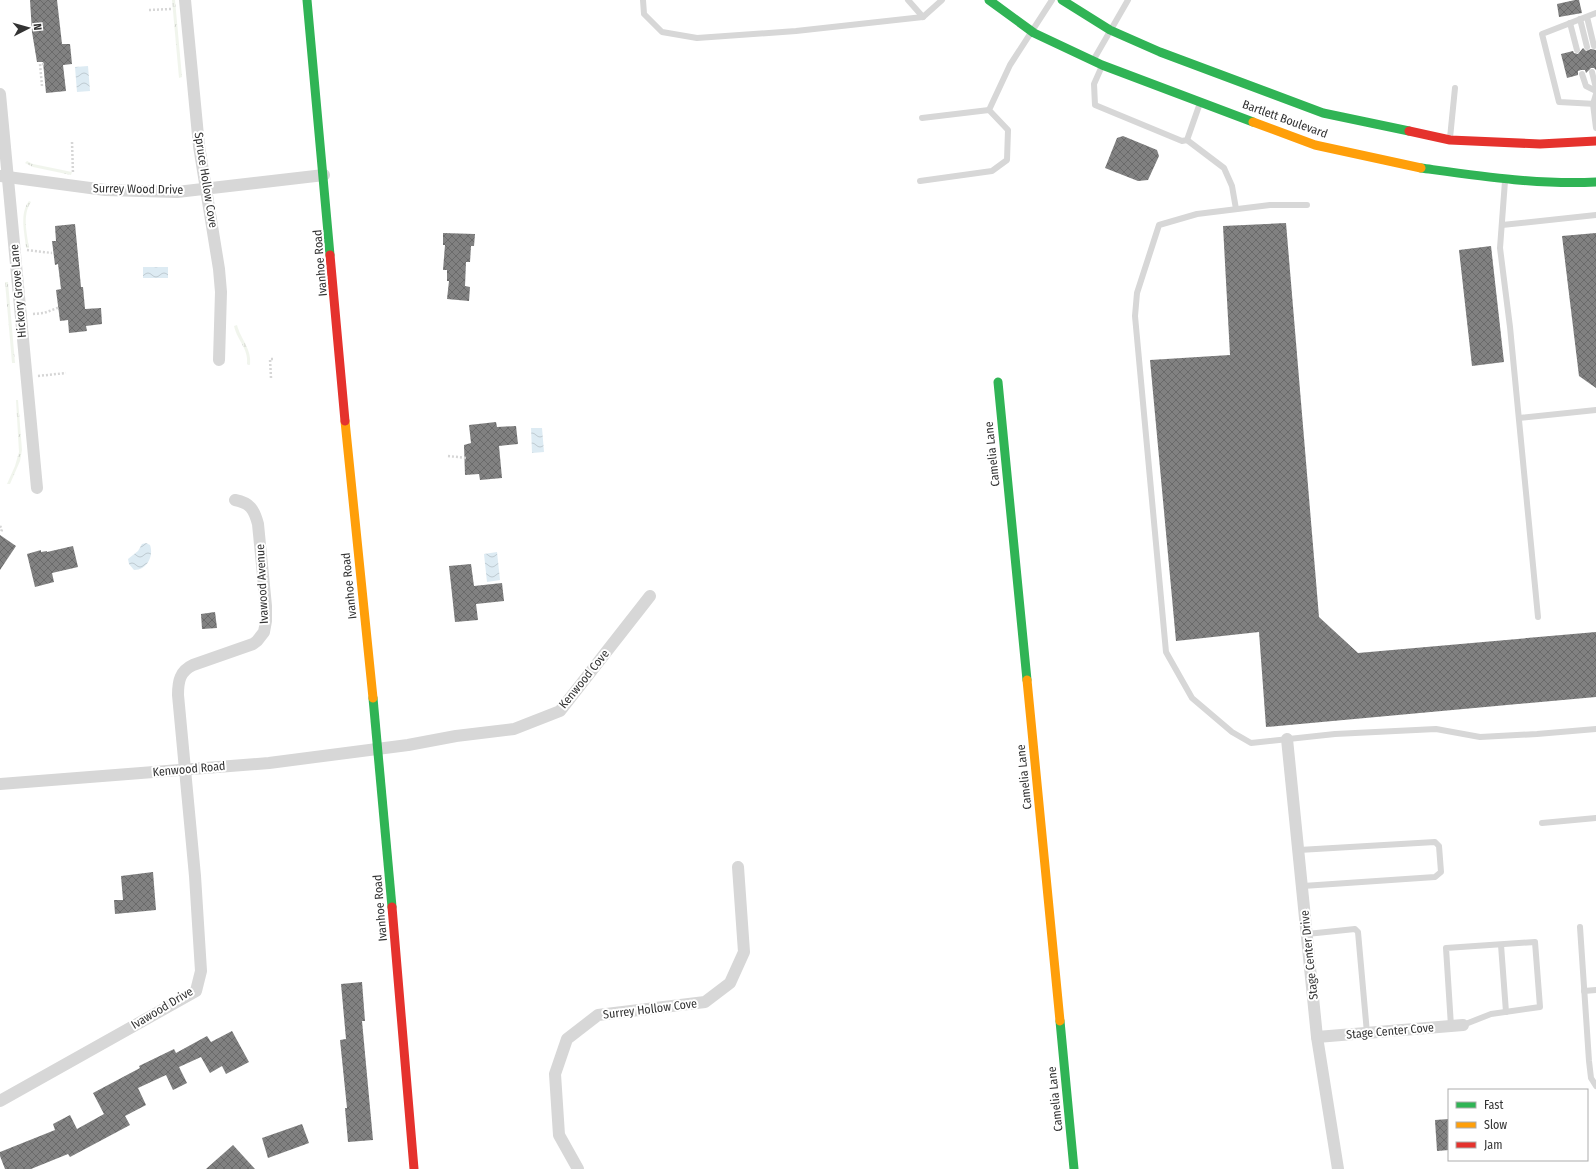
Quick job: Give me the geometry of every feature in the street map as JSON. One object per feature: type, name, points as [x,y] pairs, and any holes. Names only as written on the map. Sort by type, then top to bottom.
[{"type":"street","name":"Spruce Hollow Cove","points":[[185,0],[199,146],[219,269],[221,292],[219,360]]},
{"type":"street","name":"Ivanhoe Road","points":[[307,0],[351,478],[378,749],[414,1169]]},
{"type":"street","name":"Bartlett Boulevard","points":[[989,0],[1032,32],[1093,61],[1315,145],[1408,166],[1505,179],[1580,183],[1596,182]]},
{"type":"street","name":"Bartlett Boulevard","points":[[1062,0],[1110,30],[1160,52],[1322,113],[1450,140],[1540,144],[1596,141]]},
{"type":"street","name":"Hickory Grove Lane","points":[[0,94],[4,177],[37,488]]},
{"type":"street","name":"Surrey Wood Drive","points":[[4,177],[105,190],[177,192],[324,175]]},
{"type":"street","name":"Camelia Lane","points":[[998,382],[1074,1169]]},
{"type":"street","name":"Ivawood Avenue","points":[[184,770],[178,695],[178,681],[182,674],[193,664],[253,644],[261,637],[266,628],[266,606],[256,515],[251,507],[244,502],[235,500]]},
{"type":"street","name":"Kenwood Cove","points":[[378,749],[456,736],[514,730],[560,711],[650,596]]},
{"type":"street","name":"Stage Center Drive","points":[[1287,739],[1317,1037],[1338,1169]]},
{"type":"street","name":"Kenwood Road","points":[[0,784],[269,763],[378,749]]},
{"type":"street","name":"Ivawood Drive","points":[[0,1102],[196,991],[201,971],[195,876],[184,770]]},
{"type":"street","name":"Surrey Hollow Cove","points":[[578,1169],[559,1135],[555,1074],[567,1039],[598,1015],[705,1002],[730,983],[744,952],[738,867]]},
{"type":"street","name":"Stage Center Cove","points":[[1317,1037],[1457,1026]]},
{"type":"lane","points":[[643,0],[644,14],[662,32],[697,38],[796,31],[923,17],[942,0]]},
{"type":"lane","points":[[908,0],[923,17]]},
{"type":"lane","points":[[989,110],[1010,65],[1052,0]]},
{"type":"lane","points":[[1093,61],[1128,0]]},
{"type":"lane","points":[[1594,104],[1559,102],[1542,34],[1596,13]]},
{"type":"lane","points":[[1587,17],[1594,46]]},
{"type":"lane","points":[[1580,19],[1587,47]]},
{"type":"lane","points":[[1570,23],[1577,50]]},
{"type":"lane","points":[[1102,65],[1094,84],[1095,105],[1182,141],[1187,140],[1224,168],[1232,186],[1236,209]]},
{"type":"lane","points":[[1592,72],[1596,88]]},
{"type":"lane","points":[[1582,74],[1586,86],[1596,92],[1594,104],[1596,128]]},
{"type":"lane","points":[[1450,140],[1455,88]]},
{"type":"lane","points":[[1187,140],[1200,102]]},
{"type":"lane","points":[[922,118],[989,110]]},
{"type":"lane","points":[[920,181],[992,171],[1007,160],[1008,130],[989,110]]},
{"type":"lane","points":[[1505,179],[1500,248],[1538,617]]},
{"type":"lane","points":[[1307,206],[1270,205],[1197,214],[1159,225],[1137,293],[1135,316],[1166,652],[1192,698],[1232,732],[1251,743],[1335,734],[1436,729],[1480,737],[1596,729]]},
{"type":"lane","points":[[1502,225],[1596,215]]},
{"type":"lane","points":[[1518,418],[1596,410]]},
{"type":"lane","points":[[1542,823],[1596,818]]},
{"type":"lane","points":[[1299,850],[1435,842],[1438,846],[1441,872],[1435,878],[1303,886]]},
{"type":"lane","points":[[1580,927],[1589,1061],[1591,1078],[1596,1086]]},
{"type":"lane","points":[[1307,934],[1355,929],[1358,932],[1367,1033]]},
{"type":"lane","points":[[1535,942],[1540,1007],[1491,1014],[1457,1026],[1446,948],[1501,944],[1535,942]]},
{"type":"lane","points":[[1501,944],[1506,1012]]},
{"type":"lane","points":[[1584,991],[1596,990]]},
{"type":"path","points":[[149,10],[171,8]]},
{"type":"path","points":[[42,86],[40,64],[44,64]]},
{"type":"path","points":[[72,142],[73,176]]},
{"type":"path","points":[[26,250],[52,253]]},
{"type":"path","points":[[32,315],[44,313],[60,306]]},
{"type":"path","points":[[271,378],[270,359],[273,358]]},
{"type":"path","points":[[38,376],[66,373]]},
{"type":"path","points":[[448,456],[467,458]]},
{"type":"path","points":[[0,526],[2,529],[0,533]]},
{"type":"green space","points":[[172,0],[175,0],[182,77],[179,78]]},
{"type":"green space","points":[[27,161],[33,164],[72,172],[71,175],[33,167],[25,163]]},
{"type":"green space","points":[[29,201],[31,202],[28,207],[26,224],[29,248],[26,248],[23,218]]},
{"type":"green space","points":[[5,282],[8,282],[15,363],[12,363]]},
{"type":"green space","points":[[237,325],[248,349],[250,365],[247,364],[245,349],[234,326]]},
{"type":"green space","points":[[16,400],[18,400],[22,450],[20,461],[10,484],[7,484],[19,452]]},
{"type":"water","points":[[88,66],[90,91],[77,92],[75,67]]},
{"type":"water","points":[[143,267],[168,267],[168,278],[143,278]]},
{"type":"water","points":[[531,428],[542,428],[544,452],[532,453]]},
{"type":"water","points":[[146,543],[150,545],[150,558],[143,568],[134,570],[129,564],[128,559],[138,551],[142,544]]},
{"type":"water","points":[[497,552],[500,580],[487,582],[484,554]]},
{"type":"building","points":[[30,0],[57,0],[62,44],[70,44],[72,64],[63,65],[66,91],[46,93],[43,62],[37,62],[32,32]]},
{"type":"building","points":[[1579,0],[1582,13],[1559,17],[1557,4]]},
{"type":"building","points":[[1583,48],[1586,51],[1591,49],[1596,50],[1596,70],[1591,68],[1586,73],[1585,70],[1581,70],[1578,71],[1578,75],[1567,78],[1561,54],[1573,51],[1574,53],[1578,54]]},
{"type":"building","points":[[1123,136],[1157,150],[1159,156],[1148,180],[1138,181],[1105,168],[1117,138]]},
{"type":"building","points":[[1286,223],[1319,617],[1358,653],[1596,632],[1596,697],[1266,727],[1259,632],[1176,641],[1150,360],[1230,355],[1223,226]]},
{"type":"building","points":[[75,224],[81,287],[83,287],[85,309],[101,308],[102,324],[86,326],[87,331],[69,333],[68,320],[60,321],[56,290],[61,289],[58,264],[55,265],[52,241],[56,241],[55,226]]},
{"type":"building","points":[[443,233],[475,234],[474,246],[471,246],[470,262],[466,262],[465,286],[470,287],[469,301],[447,299],[449,281],[447,281],[447,270],[443,270],[445,245],[443,245]]},
{"type":"building","points":[[1596,233],[1596,388],[1579,376],[1562,236]]},
{"type":"building","points":[[1491,246],[1504,362],[1472,366],[1459,250]]},
{"type":"building","points":[[496,422],[497,427],[516,426],[518,444],[499,446],[502,478],[480,480],[479,474],[465,475],[464,445],[471,443],[469,425]]},
{"type":"building","points":[[0,535],[16,546],[0,570]]},
{"type":"building","points":[[73,546],[78,567],[52,573],[54,582],[35,587],[27,554],[41,550],[41,552],[47,552]]},
{"type":"building","points":[[471,564],[474,586],[502,583],[504,601],[476,604],[478,620],[455,622],[449,566]]},
{"type":"building","points":[[215,612],[217,628],[202,629],[201,614]]},
{"type":"building","points":[[153,872],[156,910],[115,914],[114,900],[123,900],[121,876]]},
{"type":"building","points":[[362,982],[365,1021],[362,1021],[373,1140],[348,1142],[345,1108],[347,1108],[340,1040],[346,1039],[341,984]]},
{"type":"building","points":[[232,1031],[249,1062],[226,1074],[222,1066],[210,1073],[201,1057],[179,1067],[187,1083],[173,1090],[166,1075],[138,1088],[146,1105],[125,1116],[130,1125],[70,1157],[68,1154],[31,1169],[5,1169],[0,1152],[55,1130],[53,1124],[70,1115],[77,1129],[104,1114],[93,1093],[140,1068],[139,1066],[174,1049],[176,1053],[207,1036],[211,1042]]},
{"type":"building","points":[[1448,1119],[1448,1150],[1437,1151],[1435,1120]]},
{"type":"building","points":[[302,1124],[309,1143],[268,1158],[262,1138]]},
{"type":"building","points":[[233,1145],[255,1169],[206,1169]]},
{"type":"traffic: fast","points":[[307,0],[330,255]]},
{"type":"traffic: fast","points":[[989,0],[1034,33],[1102,65],[1253,122]]},
{"type":"traffic: fast","points":[[1062,0],[1110,30],[1160,52],[1323,113],[1409,131]]},
{"type":"traffic: fast","points":[[1421,168],[1530,181],[1574,183],[1596,182]]},
{"type":"traffic: fast","points":[[998,382],[1027,680]]},
{"type":"traffic: fast","points":[[373,698],[392,907]]},
{"type":"traffic: fast","points":[[1060,1021],[1074,1169]]},
{"type":"traffic: slow","points":[[1253,122],[1315,145],[1421,168]]},
{"type":"traffic: slow","points":[[345,421],[373,698]]},
{"type":"traffic: slow","points":[[1027,680],[1060,1021]]},
{"type":"traffic: jam","points":[[1409,131],[1450,140],[1540,144],[1596,141]]},
{"type":"traffic: jam","points":[[330,255],[345,421]]},
{"type":"traffic: jam","points":[[392,907],[414,1169]]}]
